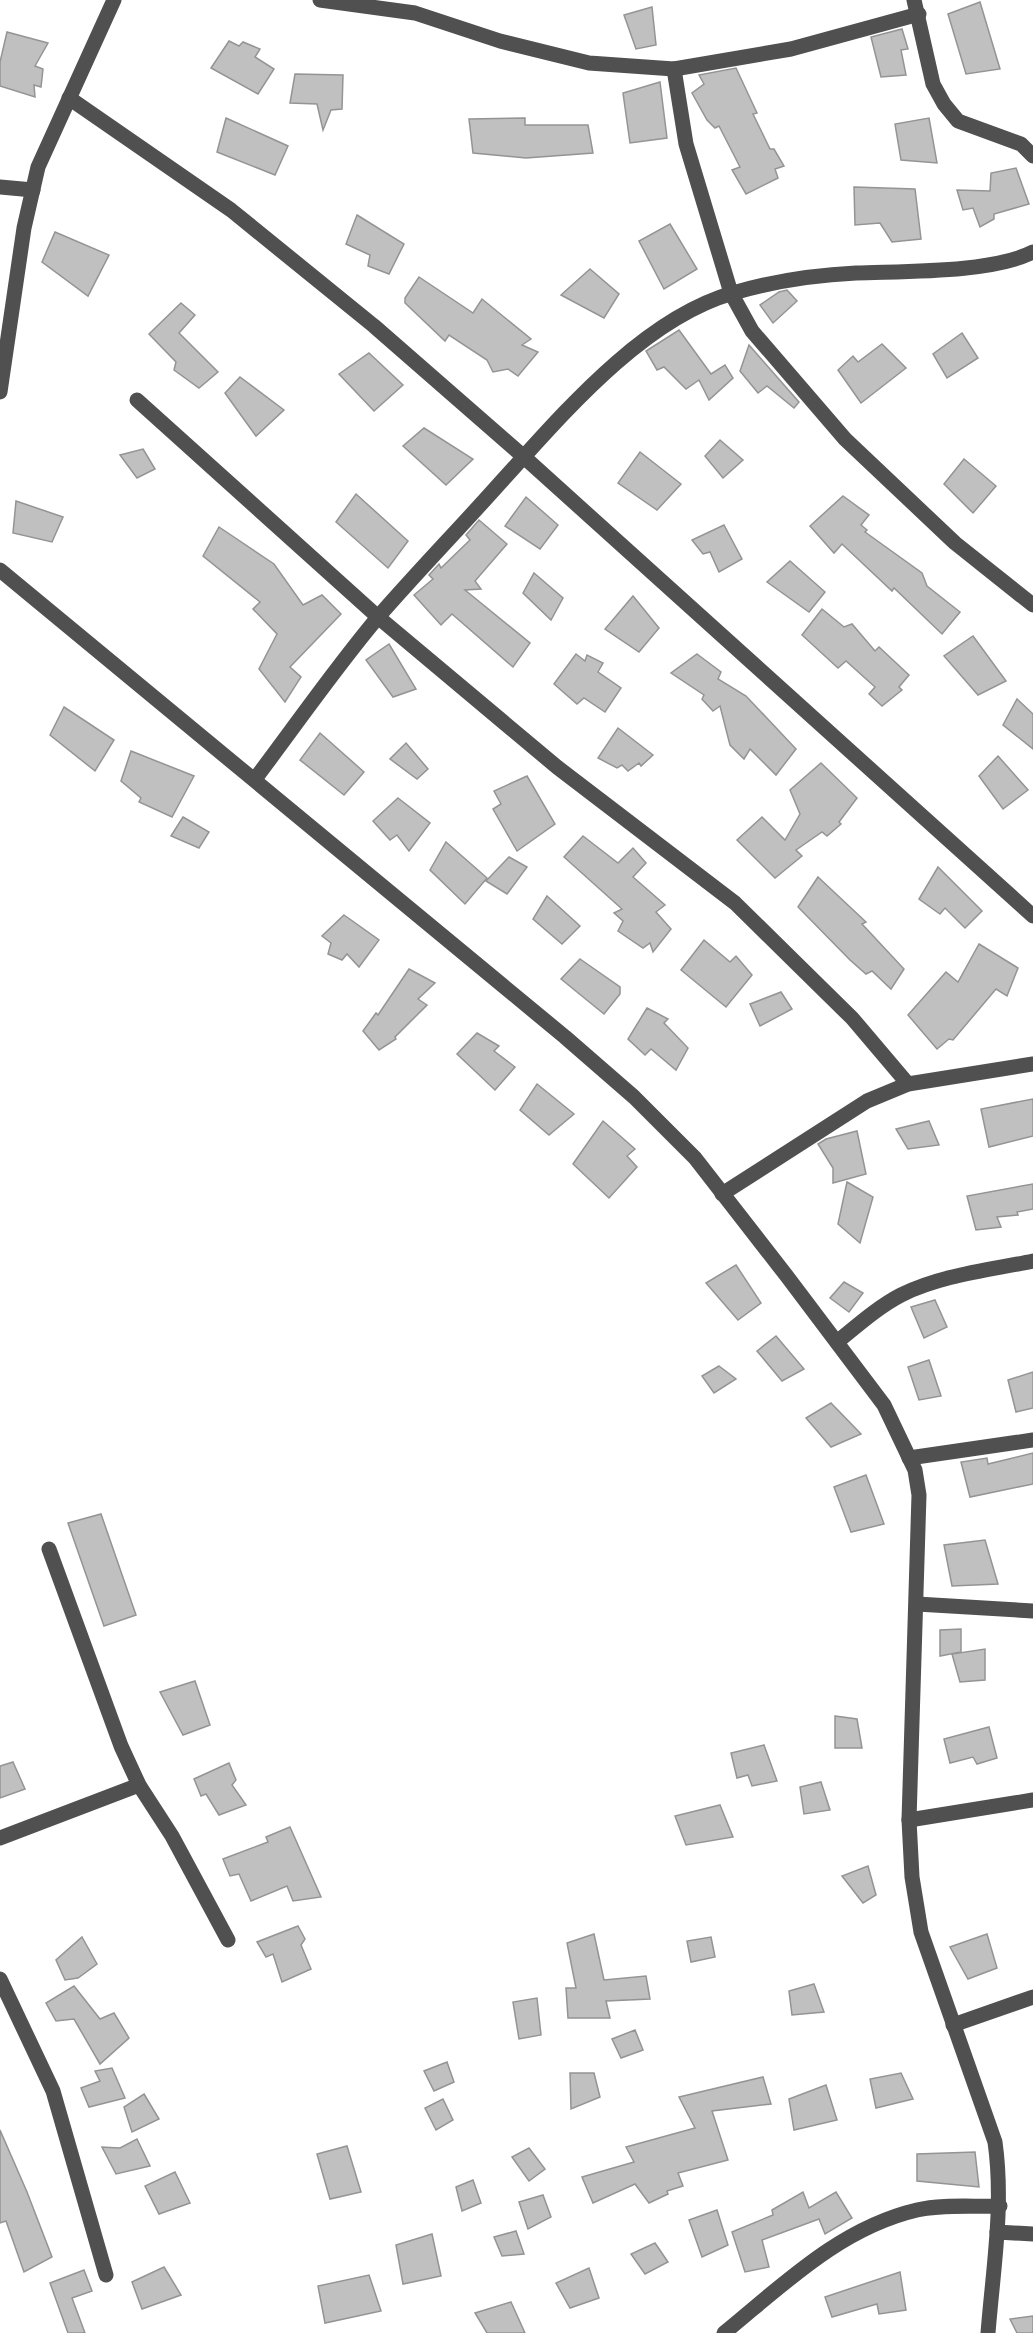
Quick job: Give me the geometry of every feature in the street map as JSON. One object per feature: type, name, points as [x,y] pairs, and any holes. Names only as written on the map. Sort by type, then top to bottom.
[{"type":"street","points":[[0,392],[24,228],[38,167],[114,0]]},
{"type":"street","points":[[320,0],[415,13],[500,41],[589,63],[674,69],[791,49],[916,7],[933,84],[944,104],[958,121],[1021,144],[1033,156]]},
{"type":"street","points":[[674,69],[686,144],[731,293],[752,332],[845,439],[955,543],[1033,605]]},
{"type":"street","points":[[69,98],[231,210],[374,326],[524,457],[1033,916]]},
{"type":"street","points":[[0,187],[33,190]]},
{"type":"street","points":[[255,779],[378,617],[524,457],[610,370],[656,331],[696,306],[731,293],[790,278],[970,266],[1016,261],[1033,252]]},
{"type":"street","points":[[138,400],[378,617],[557,767],[735,903],[852,1018],[908,1084]]},
{"type":"street","points":[[0,570],[255,779],[634,1097],[695,1158],[884,1405],[915,1470],[919,1495],[909,1820],[912,1877],[921,1932],[996,2142],[1000,2206],[988,2333]]},
{"type":"street","points":[[722,1194],[867,1101],[908,1084],[1033,1064]]},
{"type":"street","points":[[837,1342],[877,1310],[903,1294],[940,1281],[1033,1261]]},
{"type":"street","points":[[909,1458],[1033,1440]]},
{"type":"street","points":[[49,1549],[121,1746],[139,1785],[172,1836],[228,1941]]},
{"type":"street","points":[[917,1604],[1033,1611]]},
{"type":"street","points":[[0,1838],[139,1785]]},
{"type":"street","points":[[909,1820],[1033,1800]]},
{"type":"street","points":[[0,1979],[53,2091],[106,2275]]},
{"type":"street","points":[[953,2025],[1033,1997]]},
{"type":"street","points":[[724,2333],[824,2252],[884,2219],[919,2210],[1000,2206]]},
{"type":"street","points":[[997,2232],[1033,2234]]},
{"type":"building","points":[[980,2],[1000,69],[966,74],[948,14]]},
{"type":"building","points":[[652,7],[656,45],[636,49],[624,15]]},
{"type":"building","points":[[902,29],[908,49],[901,50],[906,75],[881,77],[871,37]]},
{"type":"building","points":[[7,32],[48,43],[35,66],[43,69],[41,87],[34,85],[35,97],[0,86],[0,62]]},
{"type":"building","points":[[229,41],[239,46],[243,42],[260,49],[255,57],[274,69],[258,94],[211,68]]},
{"type":"building","points":[[736,68],[757,113],[753,114],[770,149],[774,149],[784,166],[775,169],[778,178],[746,194],[732,170],[740,167],[719,126],[715,128],[707,120],[692,93],[704,84],[699,75]]},
{"type":"building","points":[[295,74],[343,75],[342,109],[331,110],[323,130],[317,104],[290,103]]},
{"type":"building","points":[[660,82],[667,138],[630,143],[623,93]]},
{"type":"building","points":[[226,118],[288,146],[275,175],[217,152]]},
{"type":"building","points":[[525,118],[525,125],[588,125],[593,153],[526,158],[473,153],[469,119]]},
{"type":"building","points":[[929,118],[937,163],[901,160],[895,124]]},
{"type":"building","points":[[1016,168],[1029,204],[994,214],[994,219],[980,227],[973,208],[963,210],[957,190],[990,191],[991,173]]},
{"type":"building","points":[[854,187],[915,189],[921,239],[892,242],[880,223],[855,225]]},
{"type":"building","points":[[357,215],[404,244],[389,274],[368,266],[370,255],[346,244]]},
{"type":"building","points":[[670,224],[697,269],[664,289],[639,241]]},
{"type":"building","points":[[55,232],[109,255],[88,296],[42,262]]},
{"type":"building","points":[[590,269],[619,294],[604,318],[561,295]]},
{"type":"building","points":[[419,277],[473,313],[482,299],[531,339],[522,345],[538,352],[518,376],[508,369],[493,372],[487,360],[449,335],[445,341],[405,303],[405,298]]},
{"type":"building","points":[[787,290],[797,301],[773,323],[760,305],[779,292]]},
{"type":"building","points":[[181,303],[195,315],[179,333],[218,372],[199,388],[174,370],[176,362],[149,334]]},
{"type":"building","points":[[679,330],[711,374],[725,365],[733,378],[709,400],[699,380],[686,389],[664,367],[657,370],[646,351]]},
{"type":"building","points":[[962,333],[978,358],[947,378],[933,354]]},
{"type":"building","points":[[882,344],[906,368],[861,403],[838,370],[853,356],[858,362]]},
{"type":"building","points":[[749,345],[799,402],[794,408],[767,386],[758,393],[740,371]]},
{"type":"building","points":[[369,353],[403,385],[374,411],[339,374]]},
{"type":"building","points":[[240,377],[284,410],[256,436],[225,393]]},
{"type":"building","points":[[424,428],[473,459],[446,485],[403,446]]},
{"type":"building","points":[[720,440],[743,460],[723,478],[705,456]]},
{"type":"building","points":[[143,449],[155,469],[137,478],[120,455]]},
{"type":"building","points":[[640,452],[681,484],[657,510],[618,483]]},
{"type":"building","points":[[964,459],[996,486],[973,513],[944,484]]},
{"type":"building","points":[[356,494],[408,541],[388,568],[336,522]]},
{"type":"building","points":[[843,496],[869,515],[861,525],[867,530],[865,532],[922,573],[927,586],[960,612],[942,634],[894,588],[892,591],[842,544],[834,553],[810,526]]},
{"type":"building","points":[[526,497],[558,525],[540,549],[505,526]]},
{"type":"building","points":[[16,501],[63,517],[52,542],[13,533]]},
{"type":"building","points":[[479,520],[507,544],[475,581],[481,589],[465,590],[530,643],[513,667],[452,614],[441,625],[414,595],[433,579],[429,575],[439,564],[441,568],[470,540],[466,535]]},
{"type":"building","points":[[724,525],[742,559],[719,572],[710,552],[703,554],[692,540]]},
{"type":"building","points":[[219,527],[274,564],[303,605],[322,595],[341,614],[290,667],[301,677],[285,702],[259,669],[277,634],[253,609],[260,602],[203,556]]},
{"type":"building","points":[[790,561],[825,592],[809,612],[767,582]]},
{"type":"building","points":[[534,573],[563,598],[551,620],[523,593]]},
{"type":"building","points":[[633,596],[659,628],[639,652],[605,629]]},
{"type":"building","points":[[822,609],[844,627],[852,624],[875,651],[879,647],[909,675],[899,687],[902,690],[882,706],[869,694],[875,687],[846,661],[838,668],[802,635]]},
{"type":"building","points":[[973,636],[1006,681],[978,695],[944,656]]},
{"type":"building","points":[[389,644],[416,689],[393,697],[366,660]]},
{"type":"building","points":[[576,654],[585,661],[587,655],[603,663],[598,672],[621,688],[605,712],[584,698],[577,704],[554,684]]},
{"type":"building","points":[[697,654],[721,672],[718,679],[746,696],[796,749],[776,775],[750,749],[744,759],[730,745],[720,706],[713,711],[702,699],[704,695],[671,673]]},
{"type":"building","points":[[1017,699],[1033,714],[1033,749],[1003,725]]},
{"type":"building","points":[[64,707],[114,740],[95,771],[50,735]]},
{"type":"building","points":[[618,728],[653,755],[641,766],[639,763],[628,771],[622,765],[617,768],[598,758]]},
{"type":"building","points":[[320,733],[364,772],[344,795],[300,760]]},
{"type":"building","points":[[406,743],[428,769],[417,779],[390,759]]},
{"type":"building","points":[[131,751],[194,776],[172,817],[139,802],[141,798],[121,781]]},
{"type":"building","points":[[998,756],[1028,790],[1003,809],[979,776]]},
{"type":"building","points":[[821,763],[857,798],[839,822],[841,824],[827,836],[822,832],[796,850],[802,856],[775,878],[737,840],[762,817],[785,840],[800,814],[790,790]]},
{"type":"building","points":[[527,776],[555,824],[517,851],[493,809],[501,804],[494,791]]},
{"type":"building","points":[[398,798],[430,823],[409,851],[397,835],[390,840],[373,821]]},
{"type":"building","points":[[183,817],[209,832],[199,848],[171,836]]},
{"type":"building","points":[[583,836],[618,863],[633,848],[646,863],[633,877],[665,905],[656,912],[671,929],[653,952],[650,943],[643,948],[618,931],[623,921],[614,913],[622,909],[564,857]]},
{"type":"building","points":[[446,842],[487,878],[465,904],[430,870]]},
{"type":"building","points":[[509,857],[527,867],[507,894],[486,881]]},
{"type":"building","points":[[938,867],[982,911],[965,928],[945,908],[940,914],[919,899]]},
{"type":"building","points":[[818,877],[866,922],[862,924],[904,969],[891,989],[872,971],[866,974],[850,960],[798,907]]},
{"type":"building","points":[[547,896],[580,926],[562,944],[533,919]]},
{"type":"building","points":[[344,915],[379,940],[359,967],[347,954],[342,960],[328,954],[331,943],[322,936]]},
{"type":"building","points":[[704,940],[730,962],[736,956],[752,975],[726,1007],[681,970]]},
{"type":"building","points":[[979,944],[1018,968],[1007,996],[996,989],[953,1040],[949,1039],[937,1049],[908,1015],[946,972],[958,982]]},
{"type":"building","points":[[580,959],[620,987],[620,994],[604,1014],[561,979]]},
{"type":"building","points":[[409,969],[435,983],[418,999],[427,1005],[395,1037],[396,1039],[379,1050],[363,1031],[376,1013],[378,1015]]},
{"type":"building","points":[[781,992],[792,1009],[760,1026],[750,1004]]},
{"type":"building","points":[[647,1008],[668,1019],[664,1023],[688,1048],[676,1070],[651,1049],[645,1055],[628,1039]]},
{"type":"building","points":[[477,1033],[499,1046],[494,1051],[515,1067],[495,1090],[457,1054]]},
{"type":"building","points":[[537,1084],[574,1114],[549,1135],[520,1110]]},
{"type":"building","points":[[1033,1099],[1033,1136],[989,1147],[981,1109]]},
{"type":"building","points":[[603,1121],[635,1149],[627,1156],[637,1167],[609,1198],[573,1164]]},
{"type":"building","points":[[929,1121],[939,1145],[908,1149],[896,1129]]},
{"type":"building","points":[[857,1131],[866,1174],[833,1183],[833,1168],[818,1144],[826,1139]]},
{"type":"building","points":[[847,1182],[873,1197],[860,1243],[838,1224]]},
{"type":"building","points":[[1033,1184],[1033,1209],[1017,1212],[1018,1215],[997,1217],[1001,1227],[976,1230],[967,1196]]},
{"type":"building","points":[[736,1265],[761,1303],[738,1320],[706,1283]]},
{"type":"building","points":[[844,1282],[863,1293],[849,1312],[830,1298]]},
{"type":"building","points":[[935,1300],[947,1327],[924,1338],[911,1307]]},
{"type":"building","points":[[776,1336],[804,1369],[782,1381],[757,1351]]},
{"type":"building","points":[[929,1360],[941,1396],[919,1400],[908,1367]]},
{"type":"building","points":[[719,1366],[736,1379],[714,1393],[702,1376]]},
{"type":"building","points":[[1033,1372],[1033,1408],[1016,1412],[1008,1380]]},
{"type":"building","points":[[831,1403],[861,1434],[831,1447],[806,1418]]},
{"type":"building","points":[[1033,1453],[1033,1484],[970,1497],[961,1462],[987,1458],[988,1464]]},
{"type":"building","points":[[866,1475],[884,1524],[851,1532],[834,1487]]},
{"type":"building","points":[[101,1514],[136,1615],[104,1626],[68,1523]]},
{"type":"building","points":[[985,1540],[998,1584],[952,1586],[944,1545]]},
{"type":"building","points":[[961,1629],[961,1652],[940,1656],[940,1630]]},
{"type":"building","points":[[985,1649],[985,1680],[960,1682],[952,1654]]},
{"type":"building","points":[[195,1681],[210,1725],[183,1735],[160,1692]]},
{"type":"building","points":[[835,1716],[857,1719],[862,1748],[835,1748]]},
{"type":"building","points":[[989,1727],[997,1758],[977,1764],[973,1757],[950,1763],[944,1739]]},
{"type":"building","points":[[764,1745],[777,1781],[752,1786],[748,1775],[737,1778],[731,1753]]},
{"type":"building","points":[[13,1762],[25,1789],[0,1798],[0,1766]]},
{"type":"building","points":[[229,1763],[236,1780],[232,1785],[246,1805],[219,1815],[206,1794],[201,1796],[194,1779]]},
{"type":"building","points":[[821,1782],[830,1810],[804,1814],[800,1787]]},
{"type":"building","points":[[720,1805],[733,1837],[686,1845],[675,1816]]},
{"type":"building","points":[[290,1827],[321,1897],[293,1901],[287,1886],[251,1901],[239,1874],[230,1876],[223,1859],[268,1842],[266,1837]]},
{"type":"building","points":[[868,1866],[876,1895],[863,1903],[842,1876]]},
{"type":"building","points":[[298,1926],[305,1939],[301,1945],[311,1969],[282,1982],[273,1954],[266,1957],[257,1942]]},
{"type":"building","points":[[594,1934],[604,1980],[646,1976],[650,1999],[606,2001],[610,2018],[568,2018],[566,1988],[576,1988],[567,1943]]},
{"type":"building","points":[[987,1934],[997,1968],[968,1979],[950,1947]]},
{"type":"building","points":[[82,1937],[97,1964],[78,1978],[65,1980],[56,1960]]},
{"type":"building","points":[[711,1937],[715,1957],[691,1962],[687,1941]]},
{"type":"building","points":[[814,1984],[824,2012],[792,2015],[789,1991]]},
{"type":"building","points":[[74,1986],[100,2019],[114,2013],[129,2038],[100,2064],[74,2019],[56,2021],[46,2003]]},
{"type":"building","points":[[537,1998],[541,2035],[519,2039],[513,2002]]},
{"type":"building","points":[[635,2030],[643,2050],[621,2058],[612,2039]]},
{"type":"building","points":[[447,2062],[454,2082],[434,2091],[424,2071]]},
{"type":"building","points":[[112,2068],[125,2098],[89,2107],[81,2088],[100,2081],[95,2071]]},
{"type":"building","points":[[570,2073],[594,2073],[600,2097],[571,2109]]},
{"type":"building","points":[[901,2073],[913,2099],[876,2108],[870,2079]]},
{"type":"building","points":[[763,2077],[771,2104],[712,2111],[728,2160],[678,2173],[683,2186],[667,2191],[668,2194],[649,2203],[635,2184],[593,2203],[582,2177],[634,2162],[626,2147],[695,2128],[679,2097]]},
{"type":"building","points":[[826,2085],[837,2120],[794,2130],[789,2099]]},
{"type":"building","points":[[144,2094],[159,2119],[132,2132],[124,2107]]},
{"type":"building","points":[[443,2099],[453,2120],[436,2130],[425,2108]]},
{"type":"building","points":[[0,2130],[52,2257],[24,2272],[6,2221],[0,2223]]},
{"type":"building","points":[[137,2139],[150,2166],[116,2174],[102,2147],[120,2148]]},
{"type":"building","points":[[347,2146],[361,2192],[330,2199],[317,2154]]},
{"type":"building","points":[[529,2148],[545,2169],[529,2181],[512,2157]]},
{"type":"building","points":[[975,2152],[979,2187],[917,2181],[917,2154]]},
{"type":"building","points":[[175,2172],[190,2203],[159,2214],[145,2186]]},
{"type":"building","points":[[473,2180],[481,2203],[462,2211],[456,2187]]},
{"type":"building","points":[[803,2192],[809,2208],[836,2192],[852,2218],[825,2234],[819,2219],[762,2240],[769,2267],[745,2272],[732,2232],[773,2215],[772,2210]]},
{"type":"building","points":[[543,2195],[551,2217],[528,2229],[519,2202]]},
{"type":"building","points":[[717,2210],[728,2245],[702,2257],[689,2220]]},
{"type":"building","points":[[516,2231],[524,2254],[502,2256],[494,2237]]},
{"type":"building","points":[[432,2234],[441,2276],[403,2284],[396,2245]]},
{"type":"building","points":[[655,2243],[668,2262],[645,2274],[631,2254]]},
{"type":"building","points":[[164,2267],[181,2295],[142,2309],[132,2282]]},
{"type":"building","points":[[589,2268],[599,2298],[570,2308],[556,2283]]},
{"type":"building","points":[[84,2270],[92,2291],[72,2298],[85,2333],[68,2333],[50,2283]]},
{"type":"building","points":[[900,2272],[906,2310],[879,2314],[877,2304],[832,2317],[825,2297]]},
{"type":"building","points":[[369,2275],[381,2311],[325,2323],[318,2286]]},
{"type":"building","points":[[511,2302],[525,2333],[487,2333],[475,2313]]},
{"type":"building","points":[[1033,2316],[1033,2333],[1017,2333],[1010,2319]]}]
